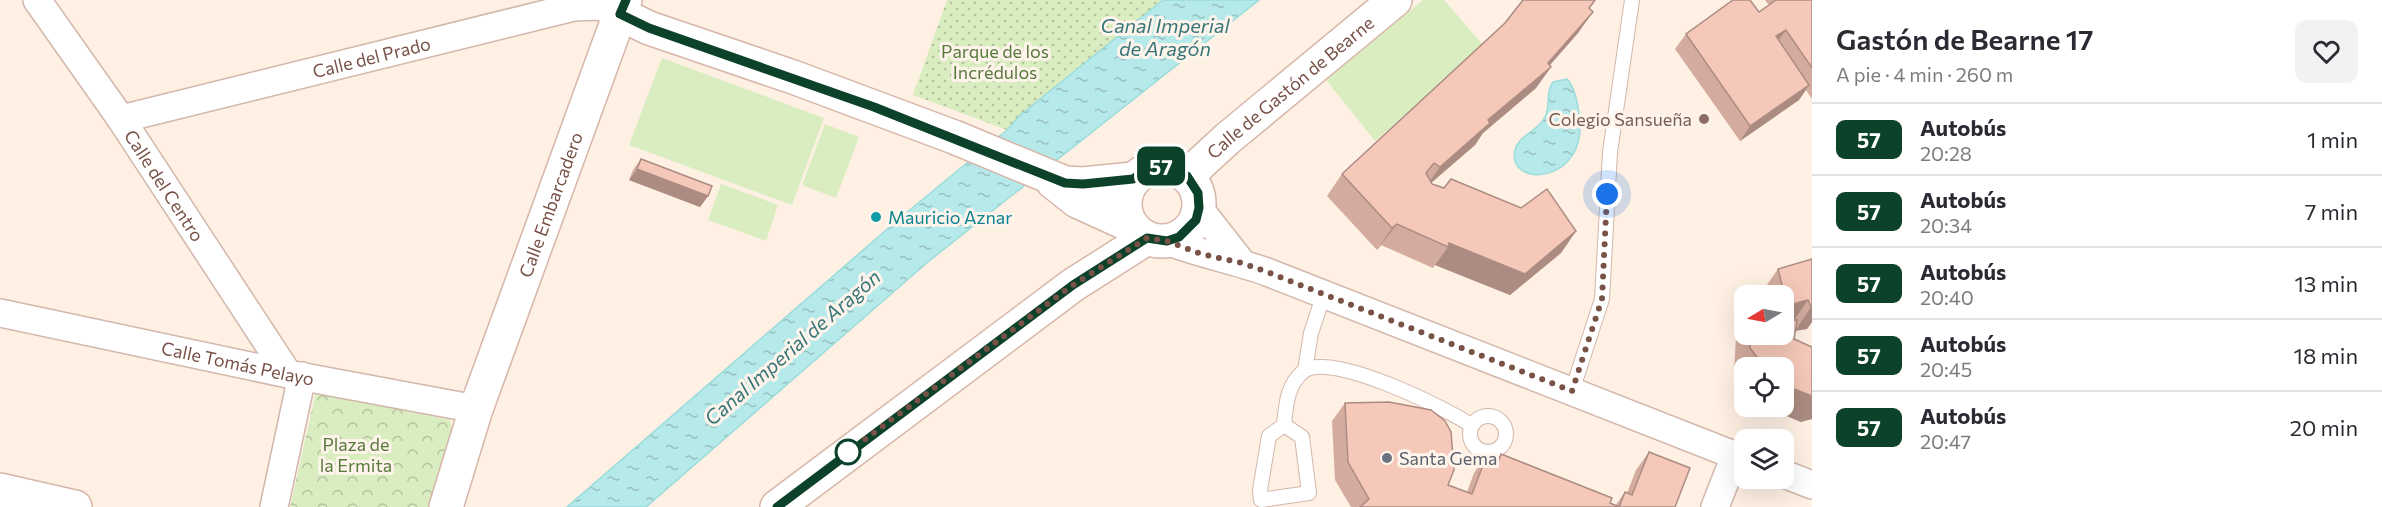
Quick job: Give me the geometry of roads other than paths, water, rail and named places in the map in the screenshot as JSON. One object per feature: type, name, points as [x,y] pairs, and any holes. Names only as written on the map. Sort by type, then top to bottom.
[{"type":"street","name":"Calle del Centro","points":[[37,0],[295,375]]},
{"type":"street","name":"Calle de Gastón de Bearne","points":[[1187,176],[1227,139],[1395,0]]},
{"type":"street","name":"Calle del Prado","points":[[121,119],[574,7],[623,7]]},
{"type":"street","points":[[623,7],[649,28],[793,77],[971,144],[1045,175],[1074,184],[1133,179]]},
{"type":"street","name":"Calle Embarcadero","points":[[446,507],[476,410],[623,7]]},
{"type":"street","points":[[777,507],[1073,285],[1148,235],[1189,230],[1196,220],[1199,208],[1198,193],[1187,176],[1174,168],[1163,166],[1149,168],[1133,179],[1125,195],[1124,205],[1148,235]]},
{"type":"street","points":[[1045,175],[1077,201],[1148,235],[1201,254],[1242,263],[1734,455]]},
{"type":"street","points":[[1199,208],[1242,263]]},
{"type":"street","name":"Calle Tomás Pelayo","points":[[0,313],[295,375],[476,410]]},
{"type":"street","points":[[274,507],[295,375]]},
{"type":"street","points":[[1715,507],[1734,469]]},
{"type":"street","points":[[1794,478],[1812,485]]},
{"type":"street","points":[[0,490],[43,503],[75,507]]},
{"type":"lane","points":[[1572,391],[1602,299],[1610,152],[1632,0]]},
{"type":"lane","points":[[1305,370],[1311,333],[1324,294]]},
{"type":"lane","points":[[1284,425],[1302,436],[1309,493],[1261,500],[1260,490],[1269,436],[1284,425],[1287,399],[1292,384],[1305,370],[1318,365],[1355,371],[1448,411],[1471,425]]},
{"type":"water","name":"Canal Imperial de Aragón","points":[[1163,0],[1259,0],[929,261],[646,507],[567,507],[900,218],[1007,130],[1019,116]]},
{"type":"water","points":[[1567,79],[1574,91],[1579,113],[1579,137],[1573,155],[1562,167],[1548,173],[1534,174],[1523,171],[1516,163],[1517,145],[1545,117],[1549,90],[1553,82]]},
{"type":"place","name":"Colegio Sansueña","points":[[1704,119]]},
{"type":"place","name":"Mauricio Aznar","points":[[876,217]]},
{"type":"place","name":"Santa Gema","points":[[1387,458]]},
{"type":"park label","name":"Parque de los Incrédulos","points":[[995,61]]},
{"type":"park label","name":"Plaza de la Ermita","points":[[356,454]]}]
